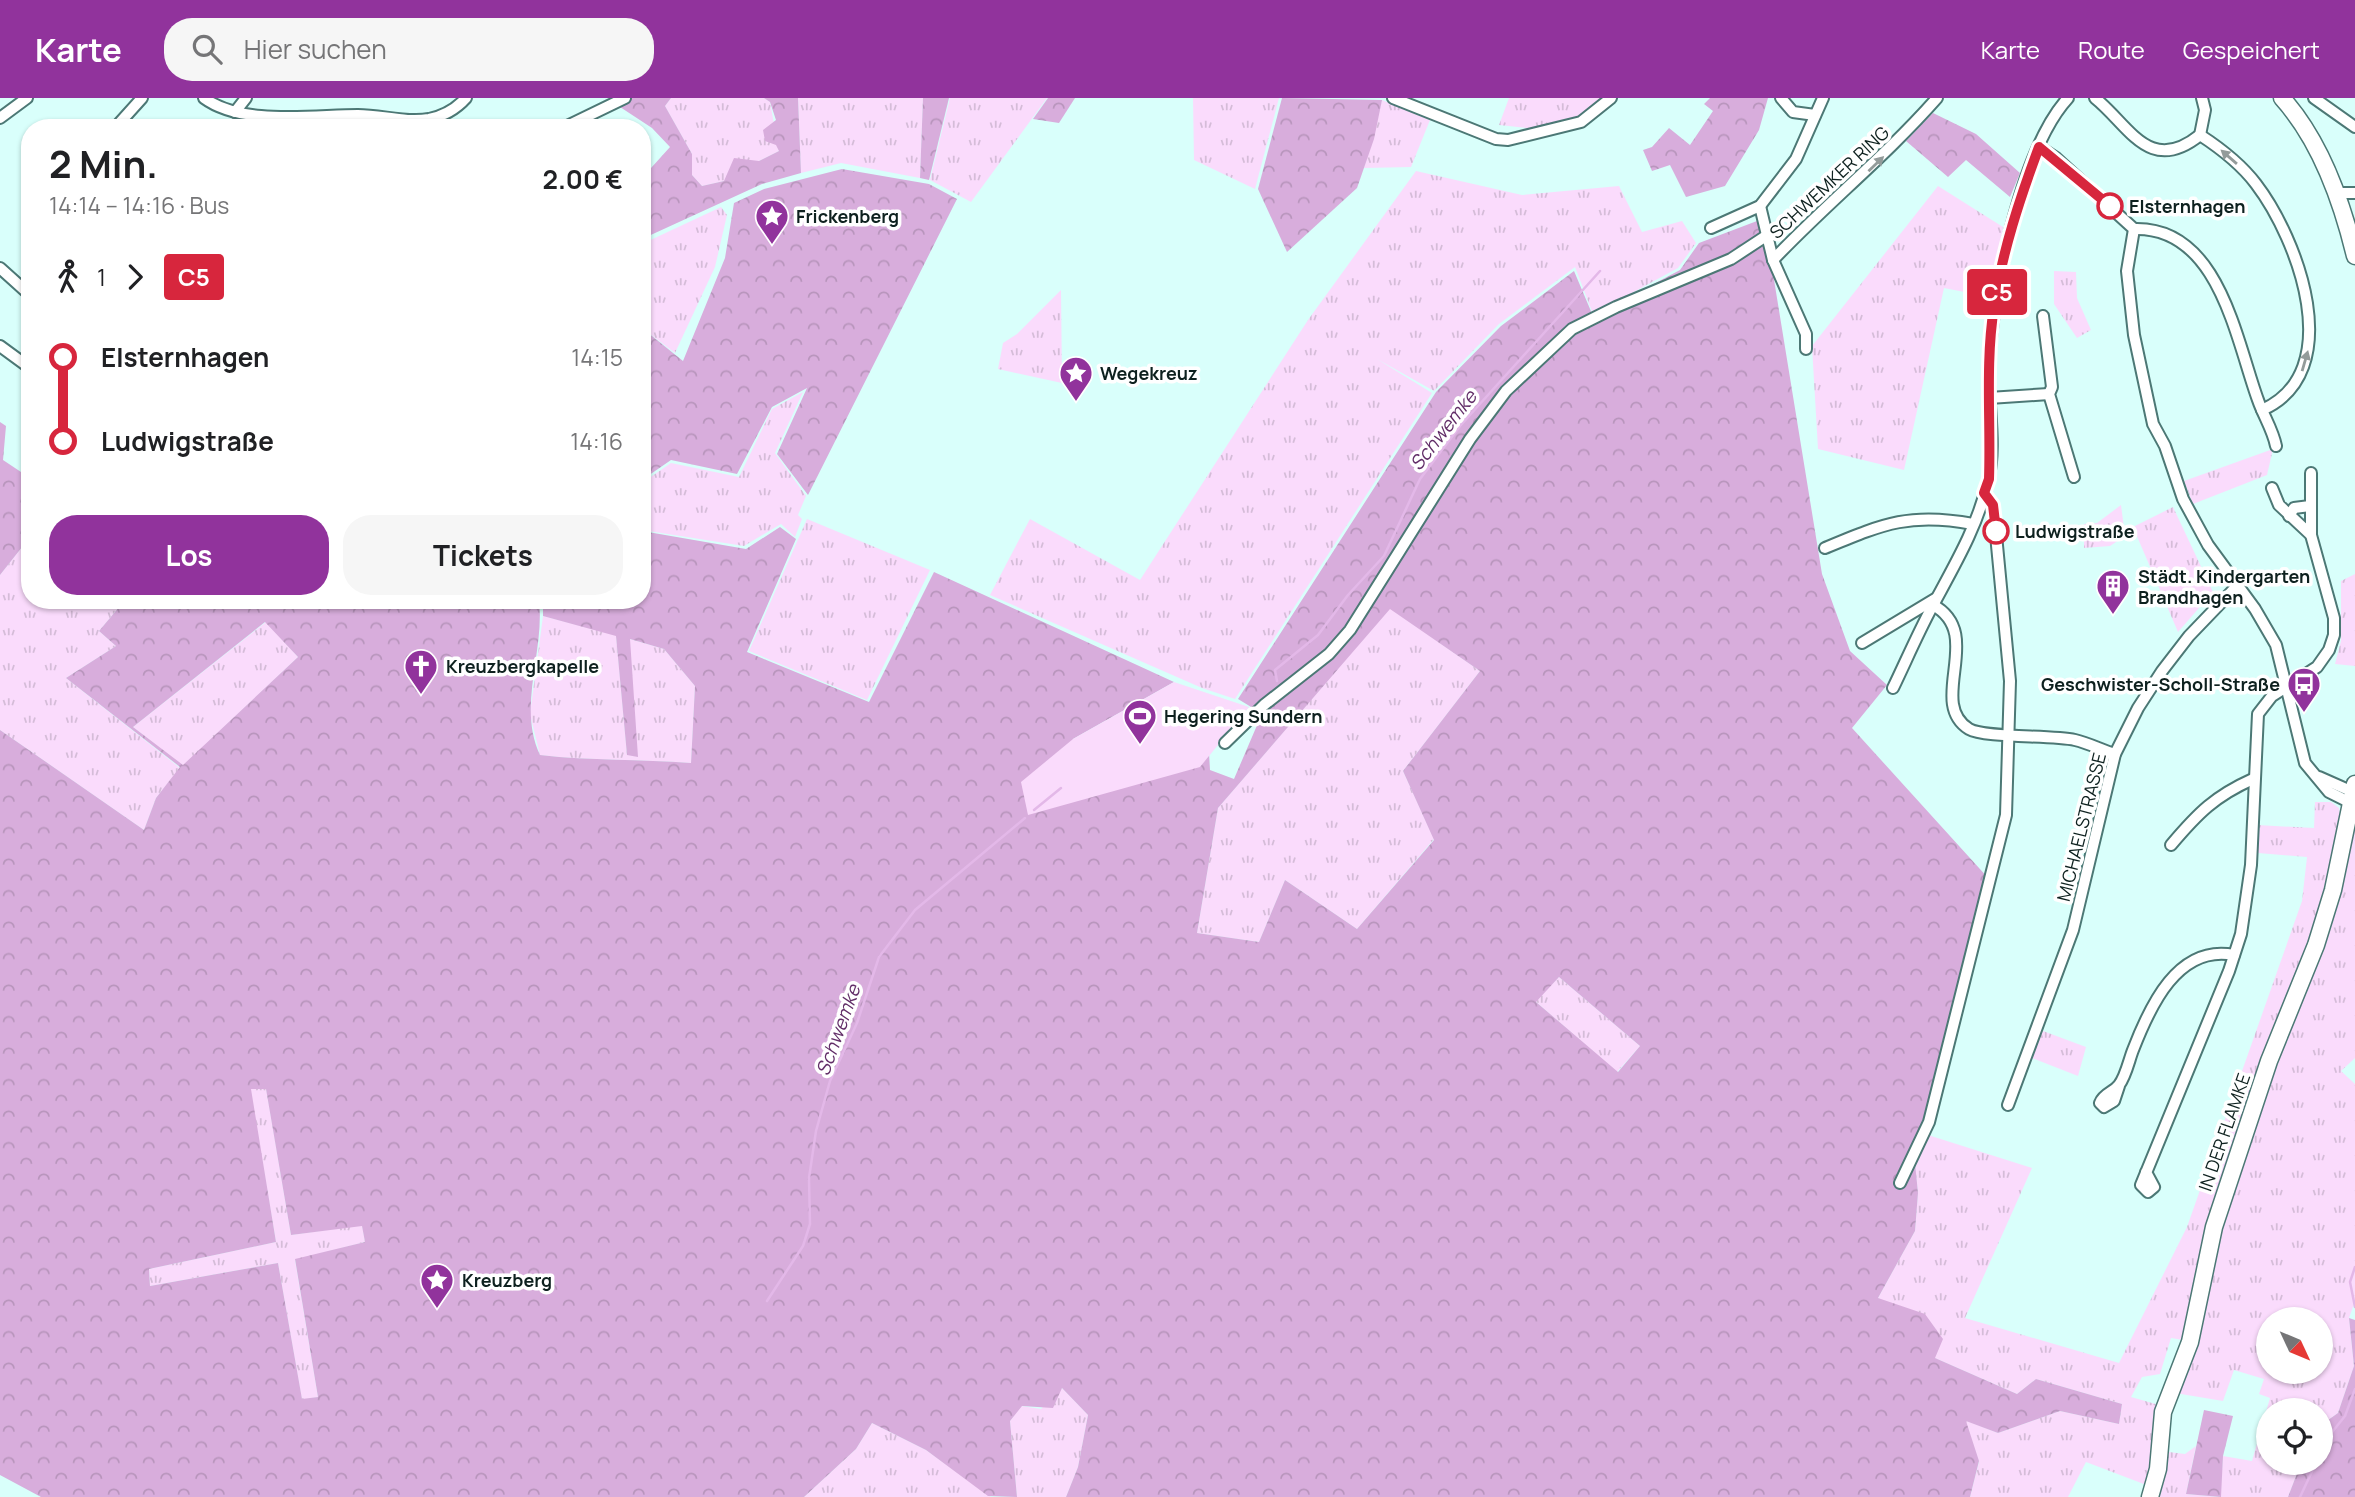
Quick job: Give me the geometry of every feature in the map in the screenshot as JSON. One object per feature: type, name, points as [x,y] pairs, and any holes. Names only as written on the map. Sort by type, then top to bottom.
[{"type":"main road","points":[[2282,98],[2314,148],[2336,193],[2355,256]]},
{"type":"main road","name":"IN DER FLAMKE","points":[[2150,1497],[2158,1469],[2163,1412],[2190,1342],[2214,1227],[2269,1061],[2316,945],[2333,890],[2353,793]]},
{"type":"street","points":[[0,118],[27,98]]},
{"type":"street","points":[[123,119],[142,98]]},
{"type":"street","points":[[204,98],[216,106],[235,112],[396,119]]},
{"type":"street","points":[[235,112],[246,98]]},
{"type":"street","points":[[422,119],[453,110],[466,98]]},
{"type":"street","points":[[582,119],[625,98]]},
{"type":"street","points":[[1393,98],[1496,139],[1508,140],[1581,122],[1611,98]]},
{"type":"street","points":[[1781,98],[1793,112],[1815,115]]},
{"type":"street","name":"SCHWEMKER RING","points":[[1711,228],[1760,206],[1796,159],[1823,98]]},
{"type":"street","name":"SCHWEMKER RING","points":[[1773,260],[1800,231],[1885,155],[1937,98]]},
{"type":"street","points":[[1894,688],[1935,602],[1962,554],[1989,479],[1989,397],[1994,306],[2011,228],[2048,121],[2068,98]]},
{"type":"street","points":[[2095,98],[2108,108],[2130,136],[2149,148],[2177,149],[2200,135],[2205,110],[2202,98]]},
{"type":"street","points":[[2314,98],[2355,127]]},
{"type":"street","points":[[2200,135],[2245,171],[2257,185],[2278,217],[2297,260],[2309,342],[2307,358],[2288,394],[2262,410]]},
{"type":"street","points":[[2039,147],[2056,158],[2134,229],[2155,230],[2168,235],[2195,255],[2203,265],[2236,325],[2276,446]]},
{"type":"street","points":[[2336,193],[2355,193]]},
{"type":"street","name":"SCHWEMKER RING","points":[[1760,206],[1773,260],[1802,323],[1806,349]]},
{"type":"street","points":[[2134,229],[2127,271],[2146,400],[2183,499],[2208,545],[2269,629],[2288,685],[2300,752],[2314,775],[2329,792],[2353,793]]},
{"type":"street","points":[[1225,743],[1264,705],[1329,654],[1350,630],[1470,439],[1516,382],[1572,330],[1616,307],[1731,259],[1766,236]]},
{"type":"street","points":[[0,268],[21,287]]},
{"type":"street","points":[[2043,316],[2052,387],[2049,394],[2074,477]]},
{"type":"street","points":[[0,346],[21,361]]},
{"type":"street","points":[[1989,397],[2049,394]]},
{"type":"street","points":[[2146,1172],[2234,955],[2248,898],[2258,714],[2263,704],[2317,667],[2329,650],[2334,635],[2334,618],[2311,536],[2311,473]]},
{"type":"street","points":[[2272,488],[2279,505],[2311,536]]},
{"type":"street","points":[[1900,1183],[1929,1122],[2006,815],[2010,681],[2006,621],[1994,514],[1984,493]]},
{"type":"street","points":[[2290,516],[2294,508],[2310,506]]},
{"type":"street","points":[[1825,548],[1882,524],[1912,519],[1940,518],[1973,524]]},
{"type":"street","name":"MICHAELSTRASSE","points":[[2008,1105],[2073,930],[2100,830],[2115,754],[2138,708],[2162,671],[2196,627],[2238,585]]},
{"type":"street","points":[[1935,602],[1955,632],[1956,662],[1952,698],[1957,717],[1972,731],[2075,740],[2115,754]]},
{"type":"street","points":[[1862,642],[1935,602]]},
{"type":"street","points":[[2171,845],[2200,810],[2227,791],[2253,779]]},
{"type":"street","points":[[2119,1086],[2146,1016],[2168,982],[2182,970],[2211,953],[2234,955]]},
{"type":"green space","points":[[629,98],[671,98],[665,106],[692,154],[692,175],[702,186],[724,181],[734,158],[759,161],[779,151],[776,145],[765,141],[763,130],[776,120],[770,102],[764,98],[798,98],[801,173],[762,184],[651,235],[651,168],[670,147],[651,127],[651,119],[638,119],[617,105]]},
{"type":"green space","points":[[671,98],[764,98],[770,102],[779,151],[759,161],[743,161],[724,181],[702,186],[692,175],[692,154],[665,106]]},
{"type":"green space","points":[[798,98],[923,98],[920,178],[841,163],[801,173]]},
{"type":"green space","points":[[923,98],[949,98],[929,180],[920,178]]},
{"type":"green space","points":[[950,98],[1047,98],[971,202],[930,180]]},
{"type":"green space","points":[[1048,98],[1075,98],[1059,123],[1033,119]]},
{"type":"green space","points":[[1193,98],[1279,98],[1255,189],[1194,160]]},
{"type":"green space","points":[[1282,98],[1382,100],[1374,139],[1357,188],[1287,252],[1258,189]]},
{"type":"green space","points":[[1509,98],[1604,98],[1579,119],[1567,125],[1544,129],[1499,125]]},
{"type":"green space","points":[[1710,98],[1768,98],[1759,130],[1725,186],[1686,197],[1670,165],[1652,171],[1643,150],[1652,147],[1669,128],[1690,145],[1713,111],[1704,104]]},
{"type":"green space","points":[[1382,100],[1430,120],[1411,167],[1364,168]]},
{"type":"green space","points":[[1933,113],[1976,134],[2020,173],[2010,197],[1966,160],[1948,177],[1906,141]]},
{"type":"green space","points":[[842,169],[929,184],[957,199],[808,495],[777,454],[807,388],[772,407],[737,474],[671,460],[651,474],[651,335],[683,361],[725,258],[734,203],[764,189]]},
{"type":"green space","points":[[1416,171],[1522,195],[1619,186],[1642,232],[1682,221],[1696,243],[1678,268],[1593,314],[1575,267],[1499,324],[1434,391],[1377,359],[1432,393],[1235,699],[1202,688],[990,595],[1030,519],[1140,580],[1308,320]]},
{"type":"green space","points":[[1938,186],[2003,227],[1990,297],[1944,288],[1904,470],[1818,449],[1812,346]]},
{"type":"green space","points":[[721,207],[727,215],[715,267],[675,353],[651,335],[651,240]]},
{"type":"green space","points":[[1757,221],[1769,249],[1822,574],[1850,651],[1887,685],[1852,728],[1989,879],[1915,1163],[1918,1193],[1915,1231],[1878,1298],[1925,1314],[1943,1339],[1935,1358],[2017,1394],[2036,1379],[2122,1404],[2119,1424],[2060,1411],[1998,1433],[1966,1421],[1979,1461],[1970,1497],[1066,1497],[1078,1467],[1088,1415],[1062,1388],[1053,1408],[1022,1406],[1010,1421],[1017,1497],[988,1496],[926,1450],[872,1423],[856,1449],[804,1497],[41,1497],[0,1475],[0,730],[144,830],[156,798],[180,767],[66,678],[116,646],[99,631],[117,609],[539,609],[531,718],[540,755],[691,763],[695,686],[664,649],[630,639],[638,757],[627,755],[616,636],[543,616],[543,609],[651,609],[651,533],[746,549],[780,527],[796,539],[747,652],[869,702],[934,572],[1174,682],[1073,739],[1199,767],[1209,753],[1210,770],[1234,779],[1258,723],[1266,716],[1238,699],[1436,392],[1501,326],[1574,271],[1593,316],[1680,270],[1699,243]],"holes":[[[1390,609],[1480,671],[1403,771],[1434,840],[1357,929],[1285,880],[1259,942],[1197,933],[1218,808]],[[265,622],[298,657],[183,765],[133,727]],[[1559,977],[1640,1046],[1618,1072],[1536,1002]],[[251,1089],[266,1089],[291,1235],[362,1226],[365,1242],[295,1259],[318,1397],[302,1399],[278,1263],[150,1286],[149,1269],[276,1242]]]},
{"type":"green space","points":[[2054,271],[2076,272],[2077,298],[2091,330],[2077,338],[2054,304]]},
{"type":"green space","points":[[1061,290],[1062,383],[998,369],[1003,343],[1017,334]]},
{"type":"green space","points":[[803,392],[775,453],[806,496],[798,515],[802,519],[795,537],[781,524],[744,546],[651,531],[651,477],[671,463],[739,477],[772,409]]},
{"type":"green space","points":[[0,422],[6,426],[3,460],[21,472],[21,548],[0,575]]},
{"type":"green space","points":[[2273,449],[2267,475],[2193,504],[2184,481]]},
{"type":"green space","points":[[2121,505],[2125,536],[2110,546],[2084,548],[2084,524],[2097,523]]},
{"type":"green space","points":[[2173,507],[2213,592],[2178,632],[2133,527]]},
{"type":"green space","points":[[807,519],[930,570],[867,700],[749,651]]},
{"type":"green space","points":[[21,548],[21,609],[117,609],[99,631],[116,646],[66,678],[180,768],[156,798],[144,830],[0,730],[0,575]]},
{"type":"green space","points":[[2355,574],[2355,666],[2335,664],[2341,641],[2341,581]]},
{"type":"green space","points":[[1390,608],[1480,671],[1403,771],[1434,839],[1357,929],[1285,880],[1259,942],[1197,933],[1218,808]]},
{"type":"green space","points":[[543,616],[616,635],[627,755],[630,639],[664,649],[695,686],[691,763],[540,755],[530,714]]},
{"type":"green space","points":[[266,622],[298,657],[183,766],[133,727]]},
{"type":"green space","name":"Hegering Sundern","points":[[1174,682],[1249,707],[1200,767],[1028,815],[1021,782],[1073,739]]},
{"type":"green space","points":[[2315,802],[2331,802],[2339,808],[2341,819],[2329,884],[2183,1340],[2171,1338],[2160,1374],[2142,1377],[2131,1397],[2159,1405],[2149,1486],[2086,1462],[2068,1497],[1970,1497],[1979,1462],[1965,1420],[1998,1433],[2060,1411],[2119,1424],[2122,1404],[2036,1379],[2017,1394],[1935,1358],[1878,1298],[1915,1231],[1918,1193],[1915,1163],[1928,1135],[2032,1168],[1965,1318],[2119,1363],[2187,1227],[2302,901],[2307,857],[2258,853],[2257,825],[2314,828]]},
{"type":"green space","points":[[2355,821],[2355,1058],[2341,1071],[2355,1084],[2355,1301],[2349,1318],[2354,1366],[2338,1413],[2333,1417],[2333,1398],[2270,1398],[2259,1394],[2262,1384],[2333,1384],[2333,1307],[2256,1307],[2256,1377],[2234,1370],[2223,1401],[2175,1393],[2217,1234]]},
{"type":"green space","points":[[1559,977],[1640,1046],[1617,1072],[1535,1001]]},
{"type":"green space","points":[[2043,1031],[2086,1047],[2078,1076],[2032,1058]]},
{"type":"green space","points":[[266,1088],[291,1235],[362,1225],[365,1242],[295,1260],[318,1397],[302,1400],[278,1263],[150,1286],[149,1269],[276,1242],[250,1089]]},
{"type":"green space","points":[[2349,1318],[2355,1320],[2355,1497],[2288,1497],[2296,1475],[2333,1475],[2333,1417],[2338,1413],[2354,1366]]},
{"type":"green space","points":[[1062,1388],[1088,1415],[1078,1467],[1066,1497],[1017,1497],[1010,1421],[1021,1406],[1041,1409]]},
{"type":"green space","points":[[2204,1410],[2233,1416],[2223,1456],[2221,1497],[2186,1494]]},
{"type":"green space","points":[[872,1423],[926,1450],[991,1497],[804,1497],[856,1449]]},
{"type":"green space","points":[[2196,1446],[2186,1494],[2220,1497],[2156,1497],[2169,1452],[2185,1454]]},
{"type":"green space","points":[[2256,1447],[2256,1475],[2296,1475],[2288,1497],[2220,1497],[2223,1456],[2252,1461]]},
{"type":"waterway","name":"Schwemke","points":[[1277,681],[1275,670],[1318,635],[1348,595],[1384,556],[1420,479],[1460,426],[1600,271]]},
{"type":"waterway","name":"Schwemke","points":[[1034,810],[1061,788]]},
{"type":"waterway","name":"Schwemke","points":[[767,1301],[803,1246],[810,1224],[809,1178],[816,1131],[830,1081],[857,1023],[879,957],[915,910],[1025,818]]},
{"type":"waterway","points":[[2355,1267],[2350,1282],[2355,1307]]},
{"type":"waterway","points":[[2333,1431],[2345,1416],[2355,1389]]},
{"type":"waterway","points":[[2300,1497],[2310,1475]]},
{"type":"bus line","name":"C5","points":[[1996,531],[1993,505],[1984,493],[1989,479],[1989,367],[1994,306],[2011,228],[2039,147],[2056,158],[2110,206]]},
{"type":"place","name":"Elsternhagen","points":[[2110,206]]},
{"type":"place","name":"Frickenberg","points":[[772,246]]},
{"type":"place","name":"Wegekreuz","points":[[1076,403]]},
{"type":"place","name":"Ludwigstraße","points":[[1996,531]]},
{"type":"place","name":"Städt. Kindergarten Brandhagen","points":[[2113,616]]},
{"type":"place","name":"Kreuzbergkapelle","points":[[421,696]]},
{"type":"place","name":"Geschwister-Scholl-Straße","points":[[2304,714]]},
{"type":"place","name":"Hegering Sundern","points":[[1140,746]]},
{"type":"place","name":"Kreuzberg","points":[[437,1310]]}]
